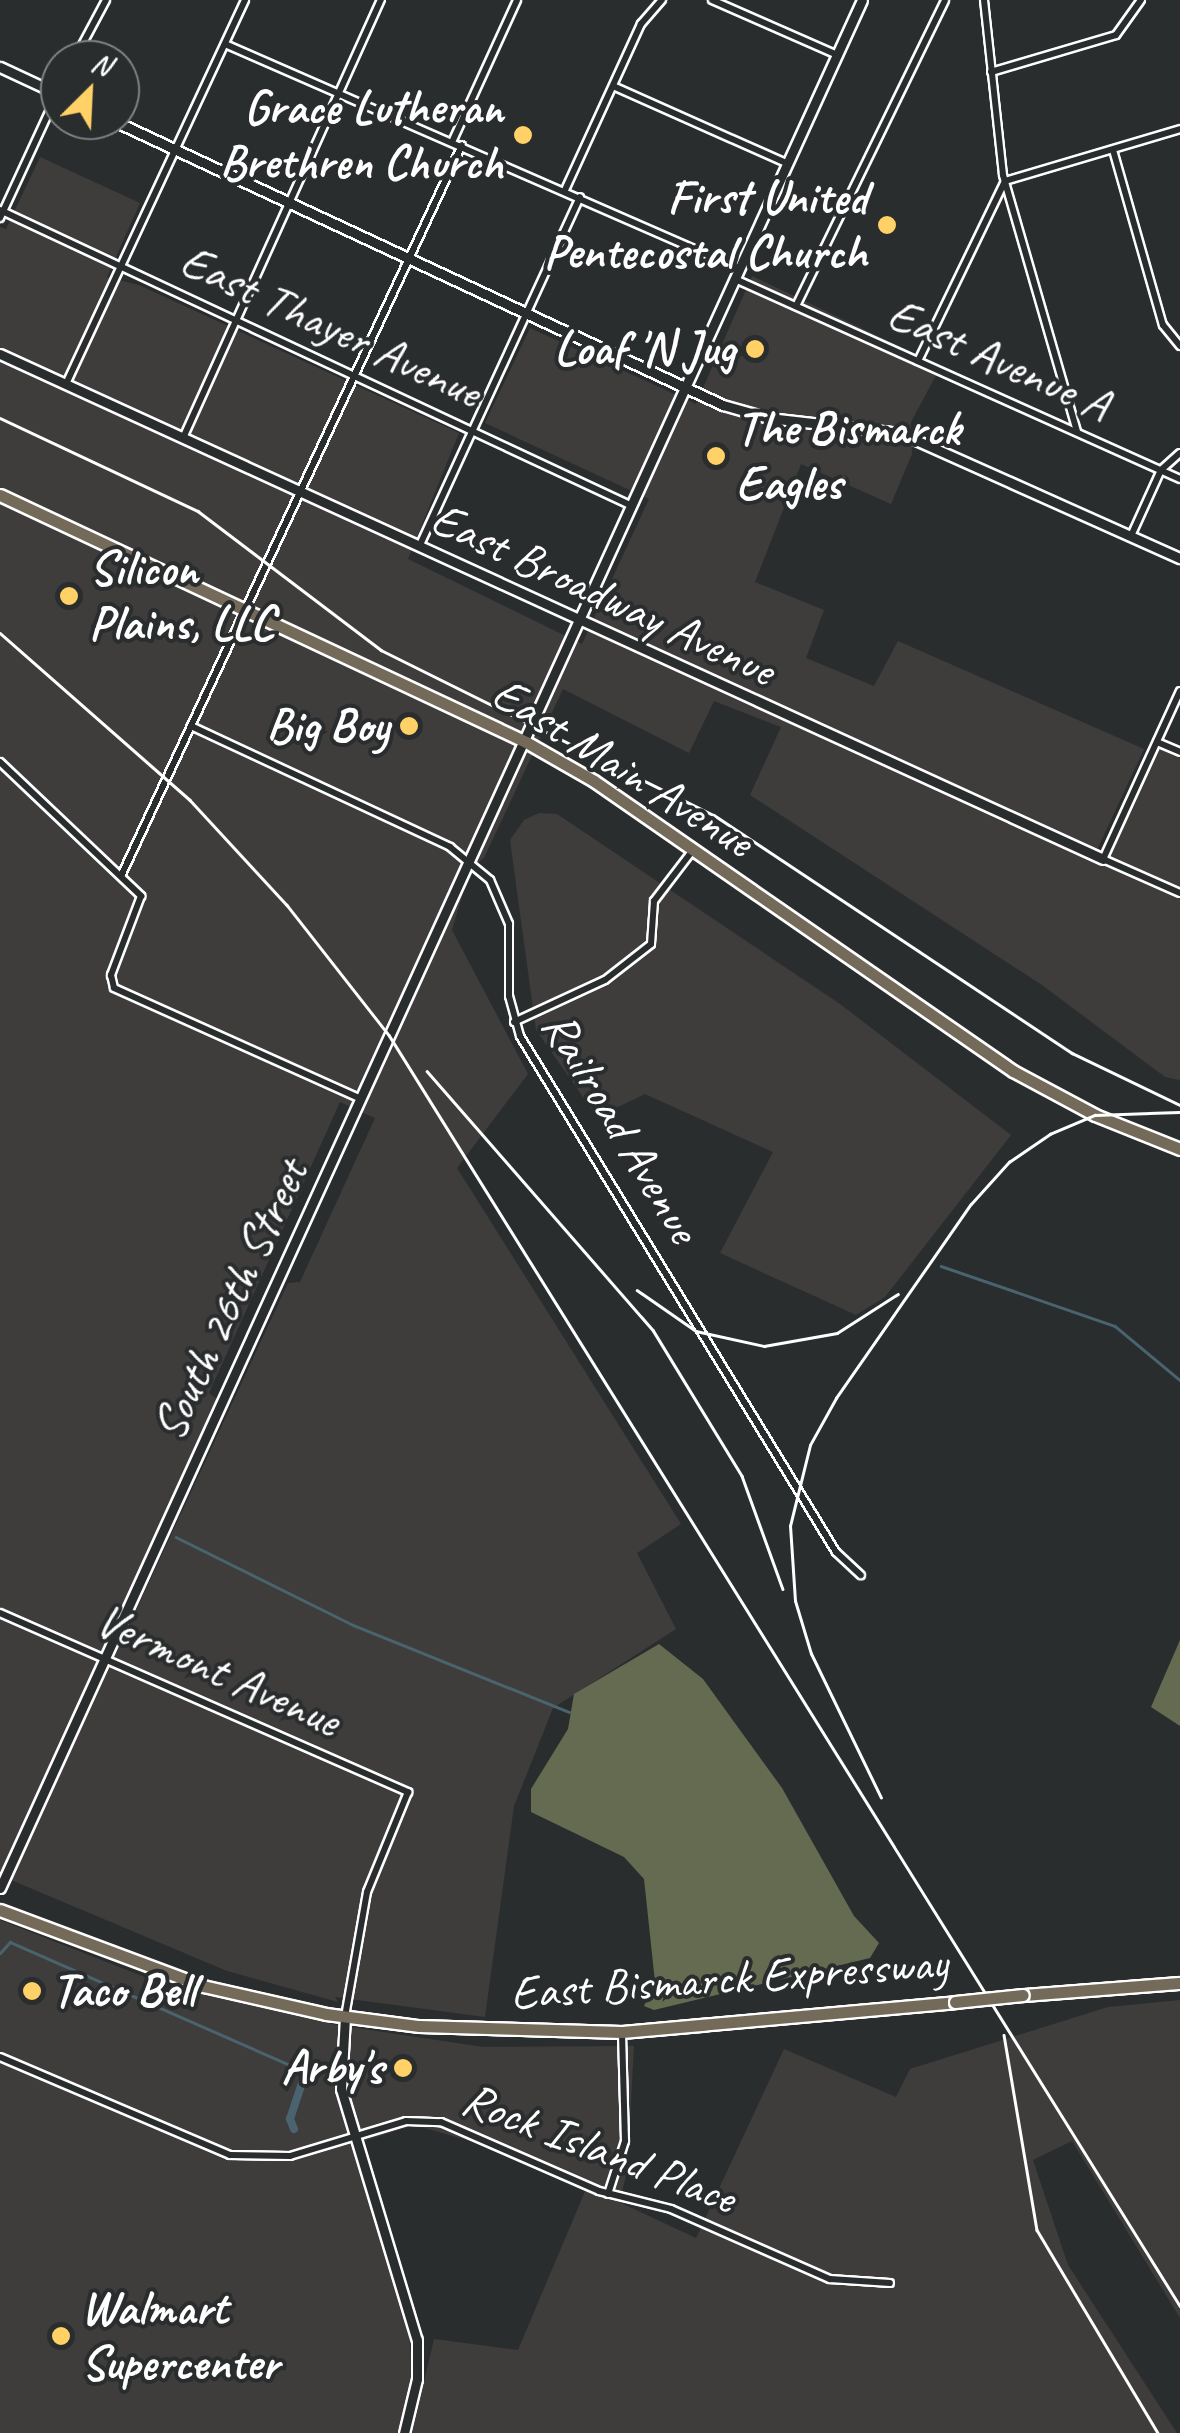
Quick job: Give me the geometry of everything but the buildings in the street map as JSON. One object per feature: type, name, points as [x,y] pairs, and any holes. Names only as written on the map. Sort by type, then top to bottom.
[{"type":"main road","name":"East Main Avenue","points":[[0,496],[526,742],[693,850],[1013,1071],[1095,1115],[1180,1150]]},
{"type":"main road","name":"East Bismarck Expressway","points":[[0,1910],[189,1982],[345,2017],[478,2031],[622,2032],[1180,1982]]},
{"type":"street","points":[[85,40],[106,0]]},
{"type":"street","points":[[66,384],[245,0]]},
{"type":"street","points":[[183,439],[381,0]]},
{"type":"street","points":[[453,140],[517,0]]},
{"type":"street","points":[[565,190],[644,17],[662,0]]},
{"type":"street","points":[[712,0],[838,55]]},
{"type":"street","name":"South 26th Street","points":[[0,1888],[862,0]]},
{"type":"street","points":[[796,306],[868,146],[914,66],[945,0]]},
{"type":"street","points":[[984,0],[1005,181],[1077,432]]},
{"type":"street","points":[[991,72],[1116,35],[1140,0]]},
{"type":"street","name":"East Avenue A","points":[[225,44],[565,190],[796,306],[1180,479]]},
{"type":"street","points":[[0,67],[40,85]]},
{"type":"street","points":[[612,86],[788,164]]},
{"type":"street","points":[[918,361],[1005,181],[1180,130]]},
{"type":"street","points":[[1,213],[40,132]]},
{"type":"street","points":[[140,133],[686,389],[756,415],[900,433],[1180,558]]},
{"type":"street","points":[[122,874],[462,144]]},
{"type":"street","points":[[1113,150],[1163,325],[1180,346]]},
{"type":"street","points":[[418,548],[580,197]]},
{"type":"street","name":"East Thayer Avenue","points":[[1,213],[632,506]]},
{"type":"street","name":"East Broadway Avenue","points":[[0,354],[579,623],[1180,893]]},
{"type":"street","points":[[1130,536],[1160,470],[1180,453]]},
{"type":"street","points":[[1103,859],[1180,691]]},
{"type":"street","name":"Railroad Avenue","points":[[191,726],[471,860],[496,889],[508,916],[514,1022],[836,1552],[862,1575]]},
{"type":"street","points":[[1157,742],[1180,752]]},
{"type":"street","points":[[0,762],[139,892],[141,907],[111,984],[360,1099]]},
{"type":"street","points":[[514,1022],[606,980],[651,944],[654,900],[693,850]]},
{"type":"street","name":"Vermont Avenue","points":[[0,1612],[408,1792],[366,1892],[345,2017]]},
{"type":"street","points":[[345,2017],[340,2082],[416,2328],[417,2378],[404,2433]]},
{"type":"street","points":[[608,2194],[625,2141],[622,2032]]},
{"type":"street","name":"Rock Island Place","points":[[0,2056],[222,2153],[290,2156],[406,2121],[436,2121],[608,2194],[672,2209],[830,2279],[890,2284]]},
{"type":"shaded area","points":[[40,157],[140,203],[107,277],[139,285],[459,433],[408,559],[582,644],[649,499],[485,423],[530,328],[696,404],[752,276],[941,366],[911,422],[912,454],[891,504],[801,464],[755,582],[824,610],[806,658],[874,686],[898,641],[1144,749],[1097,850],[1108,856],[1158,748],[1180,758],[1180,1080],[1165,1077],[1042,985],[750,795],[781,727],[714,701],[689,753],[563,689],[484,858],[470,870],[452,930],[528,1074],[457,1168],[681,1524],[637,1553],[676,1629],[553,1708],[514,1806],[485,2017],[335,1997],[338,2002],[227,1971],[11,1880],[288,1283],[300,1282],[375,1118],[340,1102],[209,1393],[217,1399],[0,1882],[0,227],[6,229]]},
{"type":"shaded area","points":[[539,813],[557,814],[840,1004],[1011,1135],[885,1297],[856,1315],[720,1253],[773,1152],[645,1094],[597,1117],[536,1030],[510,840],[524,820]]},
{"type":"shaded area","points":[[0,1920],[170,1987],[337,2025],[483,2047],[634,2046],[627,2173],[619,2202],[696,2238],[784,2049],[896,2097],[910,2069],[1108,2007],[1180,2000],[1180,2318],[1072,2141],[1033,2160],[1068,2265],[1177,2433],[412,2433],[434,2339],[518,2350],[586,2189],[481,2144],[414,2125],[351,2145],[409,2324],[412,2386],[400,2433],[0,2433]]},
{"type":"green space","points":[[1180,1640],[1180,1726],[1151,1707]]},
{"type":"green space","points":[[659,1644],[703,1679],[782,1788],[854,1916],[879,1943],[870,1958],[654,2010],[644,2006],[655,1982],[644,1879],[624,1857],[531,1812],[531,1789],[568,1729],[574,1694]]},
{"type":"waterway","points":[[941,1266],[1115,1326],[1180,1380]]},
{"type":"waterway","points":[[176,1537],[353,1625],[569,1712]]},
{"type":"waterway","points":[[0,1953],[10,1942],[315,2076]]},
{"type":"waterway","points":[[294,2129],[290,2119],[306,2071]]},
{"type":"railway","points":[[0,418],[198,511],[381,650],[714,815],[1072,1053],[1180,1105]]},
{"type":"railway","points":[[0,633],[190,800],[287,905],[389,1035],[1180,2306]]},
{"type":"railway","points":[[427,1071],[653,1330],[742,1476],[783,1589]]},
{"type":"railway","points":[[881,1798],[811,1654],[795,1601],[790,1526],[810,1445],[836,1398],[971,1204],[1009,1162],[1050,1134],[1095,1115],[1179,1112]]},
{"type":"railway","points":[[637,1290],[696,1331],[764,1346],[837,1333],[898,1294]]},
{"type":"railway","points":[[1004,2035],[1037,2230],[1158,2433]]},
{"type":"place","name":"Grace Lutheran Brethren Church","points":[[523,135]]},
{"type":"place","name":"First United Pentecostal Church","points":[[887,225]]},
{"type":"place","name":"Loaf 'N Jug","points":[[755,349]]},
{"type":"place","name":"The Bismarck Eagles","points":[[716,456]]},
{"type":"place","name":"Silicon Plains, LLC","points":[[69,596]]},
{"type":"place","name":"Big Boy","points":[[409,726]]},
{"type":"place","name":"Taco Bell","points":[[32,1991]]},
{"type":"place","name":"Arby's","points":[[403,2068]]},
{"type":"place","name":"Walmart Supercenter","points":[[61,2336]]}]
